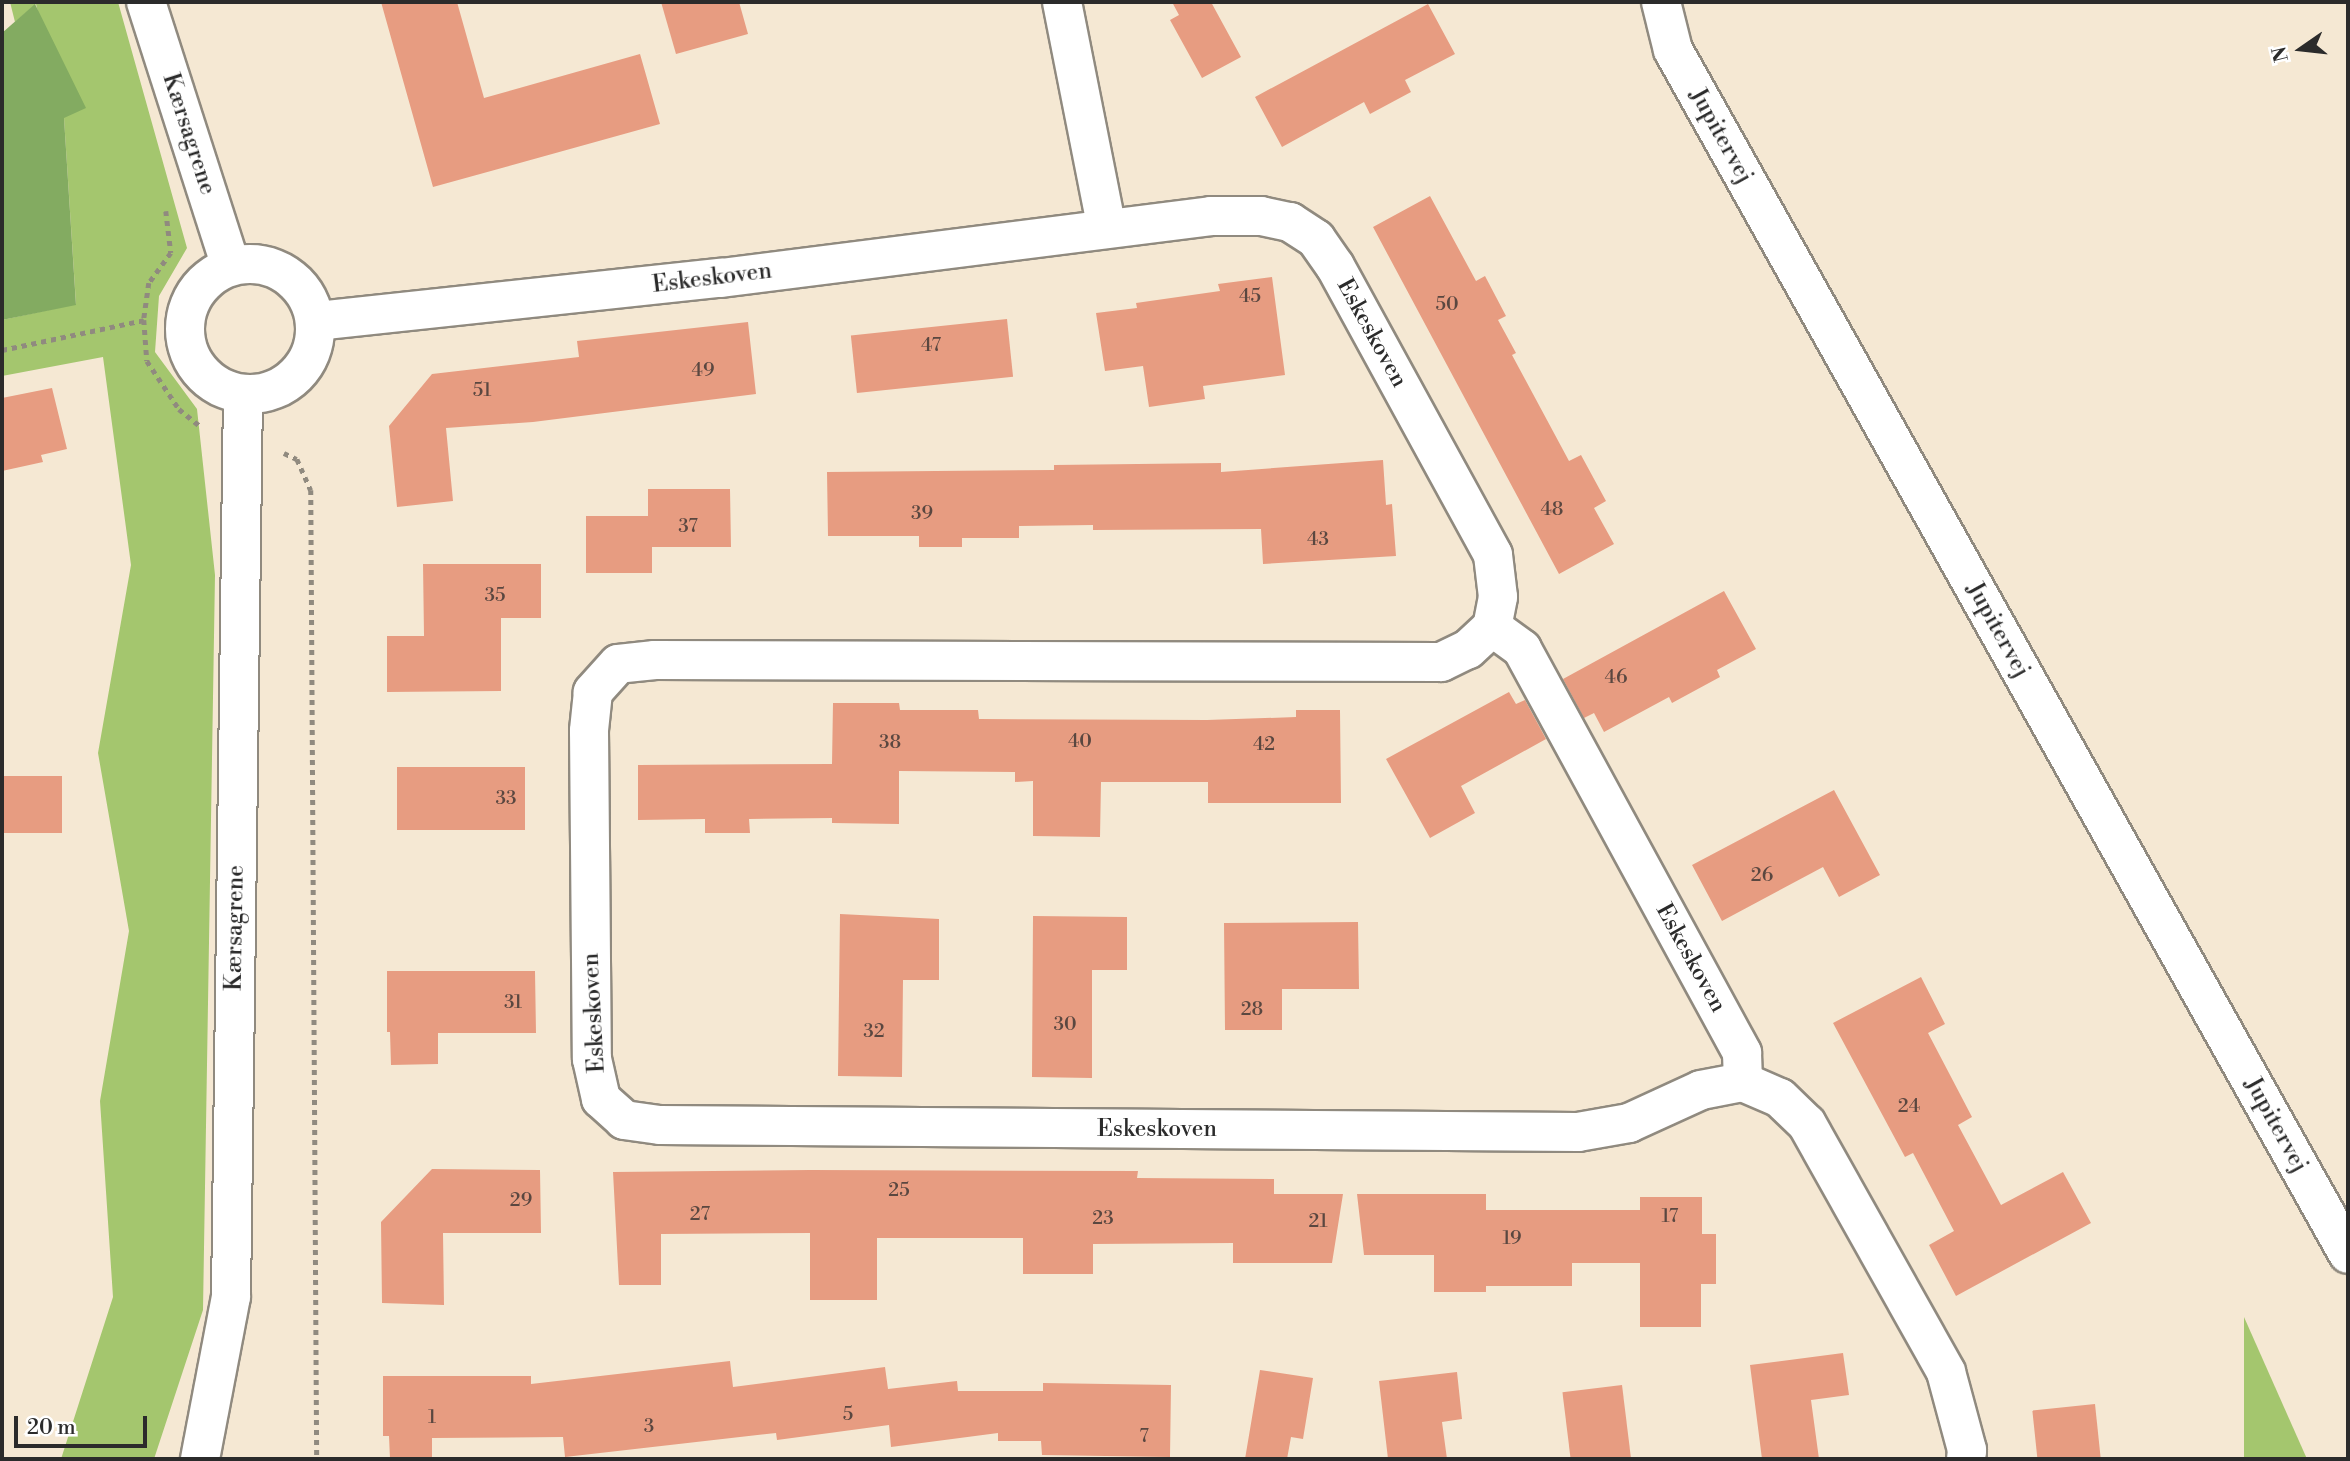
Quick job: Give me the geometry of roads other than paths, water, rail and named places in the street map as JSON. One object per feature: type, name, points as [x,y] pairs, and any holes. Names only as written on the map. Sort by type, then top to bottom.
[{"type":"street","name":"Kærsagrene","points":[[146,2],[231,266]]},
{"type":"street","points":[[1062,2],[1107,229]]},
{"type":"street","name":"Jupitervej","points":[[1661,2],[1673,50],[2348,1254]]},
{"type":"street","name":"Eskeskoven","points":[[316,321],[721,278],[1211,216],[1261,216],[1290,222],[1316,239],[1335,266],[1493,555],[1498,597],[1492,627],[1459,654],[1441,662],[669,660],[618,664],[593,692],[589,731],[592,1059],[601,1099],[624,1120],[660,1125],[1578,1132],[1629,1123],[1701,1090],[1743,1082],[1742,1053],[1529,661],[1522,649],[1492,627]]},
{"type":"street","points":[[254,263],[277,268],[296,281],[310,299],[316,321],[314,345],[305,366],[288,383],[267,393],[243,394],[224,389],[207,378],[194,363],[186,345],[184,325],[188,305],[199,288],[213,274],[231,266],[254,263]]},
{"type":"street","name":"Kærsagrene","points":[[201,1459],[231,1297],[243,394]]},
{"type":"street","points":[[1743,1082],[1780,1098],[1807,1124],[1946,1372],[1967,1450],[1966,1459]]}]
